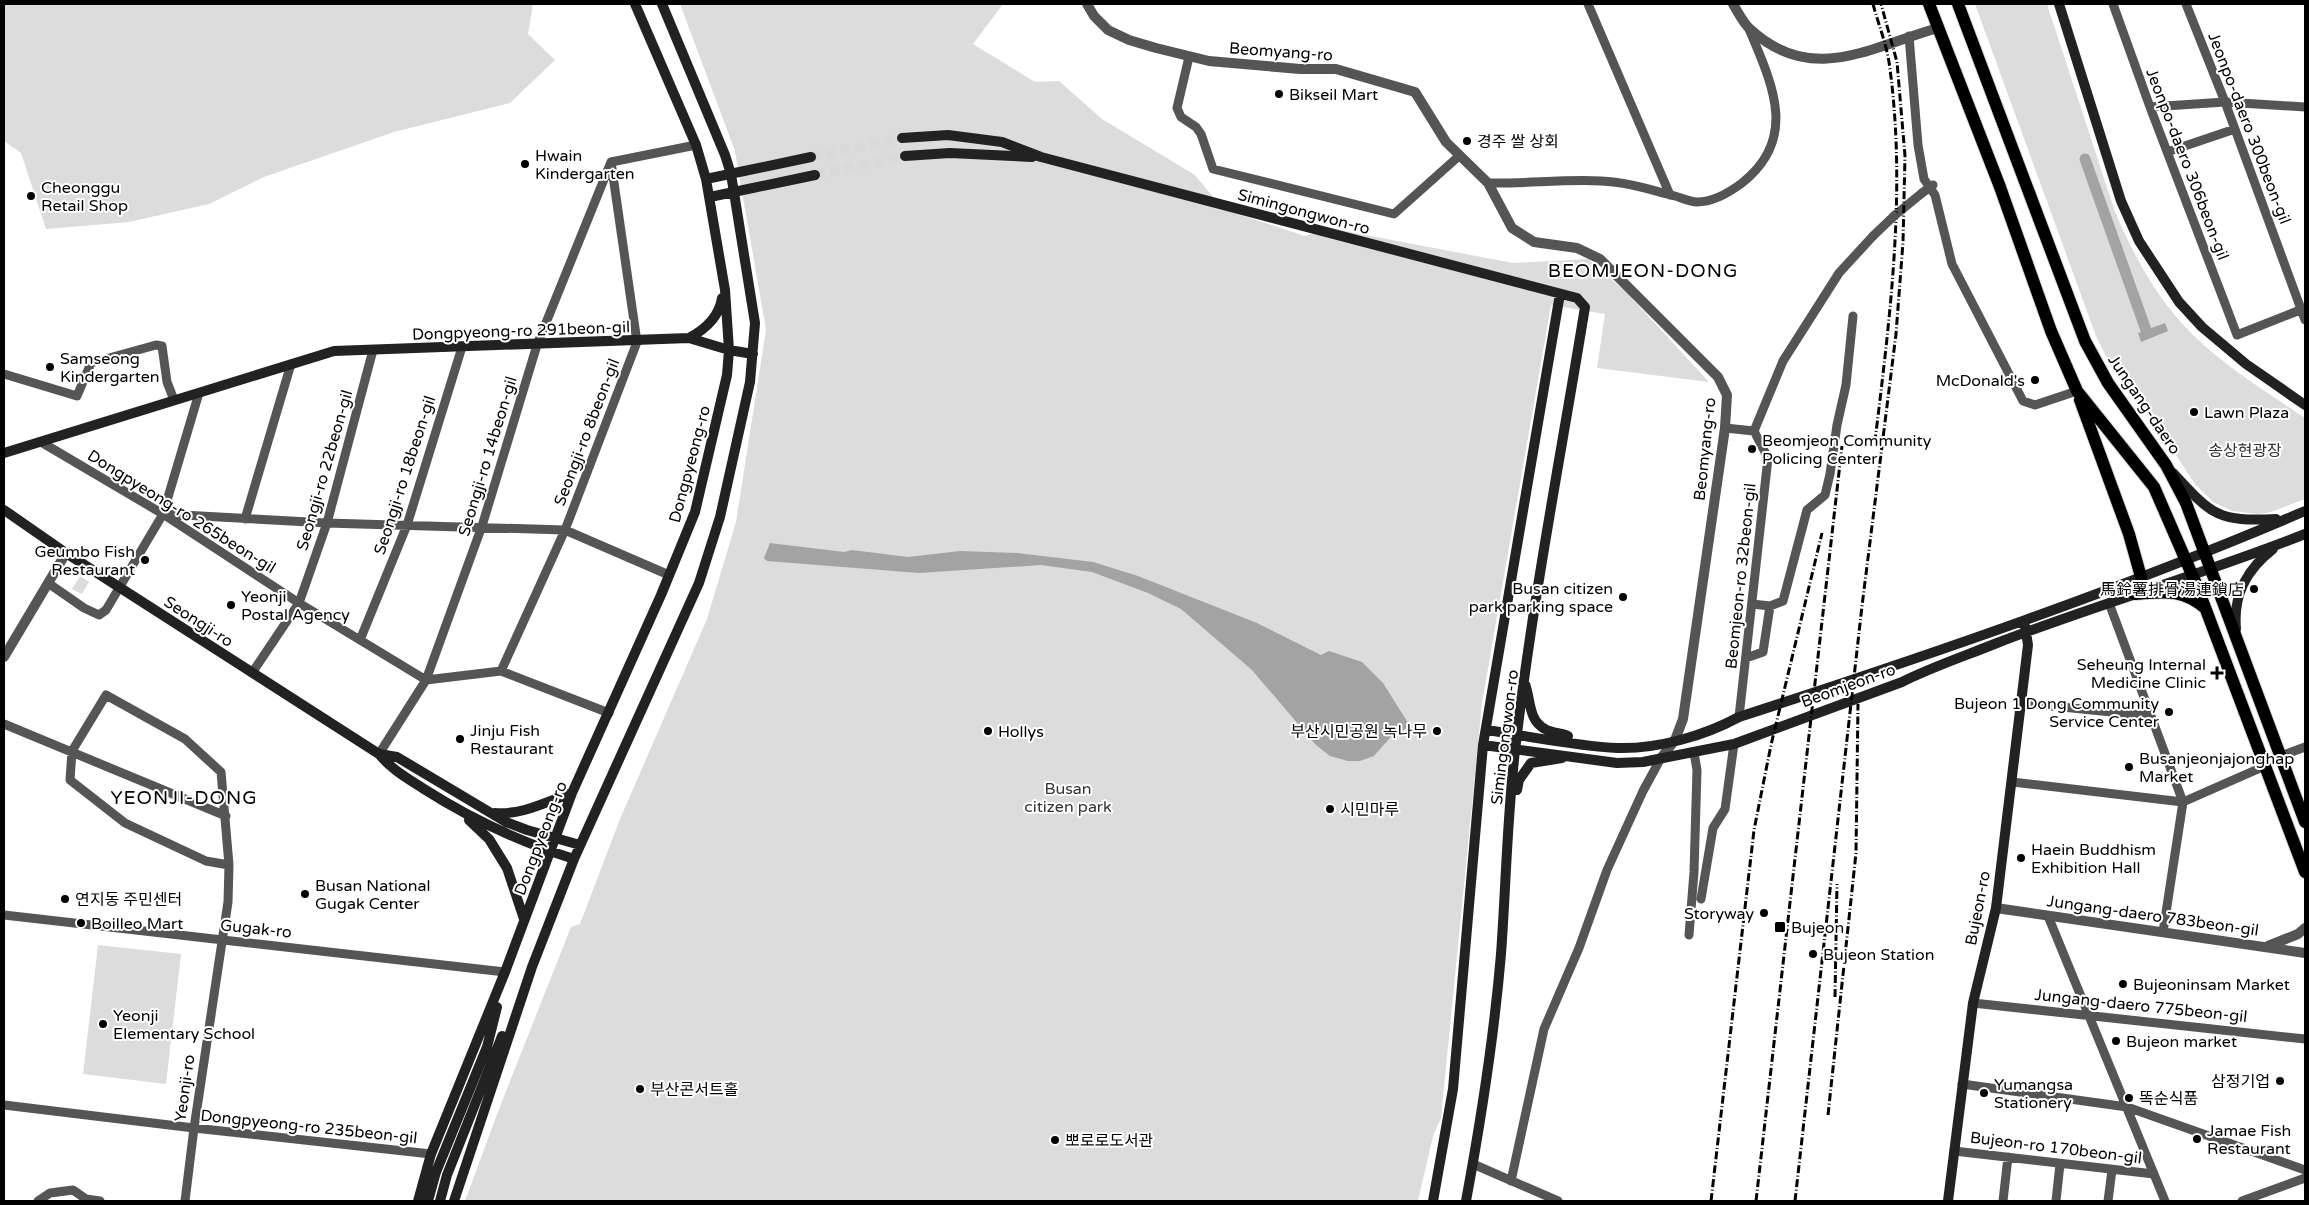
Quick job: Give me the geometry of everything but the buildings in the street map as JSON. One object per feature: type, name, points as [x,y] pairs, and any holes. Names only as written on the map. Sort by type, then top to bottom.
[{"type":"main road","name":"Dongpyeong-ro","points":[[505,972],[572,793],[609,713],[695,512],[725,385],[729,350],[725,290],[710,197],[696,145],[636,4]]},
{"type":"main road","points":[[454,1201],[532,966],[564,882],[699,583],[709,553],[734,455],[750,382],[755,323],[732,174],[662,4]]},
{"type":"main road","points":[[1929,4],[2000,186],[2052,331],[2077,390],[2129,534],[2141,577]]},
{"type":"main road","name":"Jungang-daero","points":[[1958,4],[2085,341],[2108,383],[2166,465],[2186,503],[2237,635],[2305,822]]},
{"type":"main road","points":[[2059,4],[2121,201],[2139,241],[2179,302],[2226,349],[2305,405]]},
{"type":"main road","name":"Simingongwon-ro","points":[[902,138],[948,135],[1002,142],[1041,157],[1577,298],[1585,307],[1524,682],[1515,749],[1501,955],[1487,1072],[1466,1201]]},
{"type":"main road","name":"Simingongwon-ro","points":[[906,156],[950,153],[1041,157]]},
{"type":"main road","points":[[706,180],[812,157]]},
{"type":"main road","points":[[710,197],[815,175]]},
{"type":"main road","points":[[688,338],[716,317],[721,308],[725,290]]},
{"type":"main road","name":"Simingongwon-ro","points":[[1433,1201],[1453,1089],[1483,745],[1560,294]]},
{"type":"main road","name":"Dongpyeong-ro 291beon-gil","points":[[4,453],[334,351],[637,342],[688,338],[729,350],[753,354]]},
{"type":"main road","points":[[2077,390],[2154,487],[2193,575],[2305,872]]},
{"type":"main road","points":[[2166,465],[2201,504],[2229,519],[2296,515]]},
{"type":"main road","name":"Beomjeon-ro","points":[[1486,730],[1618,748],[1647,746],[1720,728],[1739,717],[1906,663],[2141,577],[2296,515],[2305,507]]},
{"type":"main road","name":"Seongji-ro","points":[[4,510],[66,554],[379,754],[389,767],[463,814],[549,851],[574,859]]},
{"type":"main road","name":"Beomjeon-ro","points":[[1483,745],[1617,763],[1644,762],[1734,744],[1902,682],[1922,672],[2026,632],[2305,537]]},
{"type":"main road","points":[[2237,635],[2235,610],[2240,592],[2254,566],[2280,544]]},
{"type":"main road","points":[[2135,594],[2172,591],[2186,595],[2206,609]]},
{"type":"main road","name":"Bujeon-ro","points":[[1948,1201],[1973,1002],[1996,908],[2028,645],[2024,620]]},
{"type":"main road","points":[[1524,682],[1530,696],[1530,710],[1536,722],[1546,730],[1565,735],[1577,743]]},
{"type":"main road","name":"Seongji-ro","points":[[379,754],[397,757],[491,813],[527,830],[580,845]]},
{"type":"main road","points":[[1510,804],[1519,780],[1531,763],[1568,756]]},
{"type":"main road","points":[[491,813],[512,814],[529,811],[572,793]]},
{"type":"main road","name":"Seongji-ro","points":[[463,814],[490,839],[506,868],[524,919]]},
{"type":"main road","points":[[440,1201],[447,1175],[503,1032],[532,966]]},
{"type":"main road","points":[[418,1201],[432,1154],[505,972]]},
{"type":"main road","points":[[428,1201],[436,1172],[487,1046],[505,972]]},
{"type":"street","name":"Beomyang-ro","points":[[1088,4],[1094,16],[1108,30],[1122,37],[1189,57],[1209,61],[1282,68],[1336,69],[1415,92],[1446,142],[1488,183],[1512,228],[1534,242],[1577,248],[1600,260],[1718,377],[1727,395],[1724,428],[1683,718],[1674,740],[1661,758]]},
{"type":"street","points":[[1588,4],[1670,195]]},
{"type":"street","points":[[1488,183],[1602,181],[1638,186],[1697,202],[1721,196],[1746,179],[1768,154],[1773,143],[1777,117],[1766,71],[1749,29],[1733,4]]},
{"type":"street","name":"Jeonpo-daero 306beon-gil","points":[[2113,4],[2150,108],[2237,335]]},
{"type":"street","name":"Jeonpo-daero 300beon-gil","points":[[2186,4],[2303,309],[2305,320]]},
{"type":"street","points":[[1749,29],[1774,46],[1808,60],[1836,60],[1938,28]]},
{"type":"street","points":[[1910,36],[1918,145],[1924,179],[1935,195],[1952,264],[2023,401],[2034,405],[2077,390]]},
{"type":"street","points":[[1189,57],[1177,108],[1181,117],[1196,127],[1201,134],[1213,169],[1394,214],[1459,156]]},
{"type":"street","points":[[2150,108],[2225,102],[2305,107]]},
{"type":"street","points":[[2167,152],[2235,129]]},
{"type":"street","points":[[611,162],[696,145]]},
{"type":"street","name":"Seongji-ro 8beon-gil","points":[[501,671],[565,530],[637,342],[611,162]]},
{"type":"street","name":"Seongji-ro 14beon-gil","points":[[379,754],[426,680],[482,526],[537,345],[611,162]]},
{"type":"street","points":[[1724,428],[1754,431],[1783,361],[1839,273],[1894,216],[1933,185]]},
{"type":"street","points":[[2226,349],[2237,335],[2303,309]]},
{"type":"street","points":[[1752,604],[1770,606],[1783,601],[1807,510],[1825,495],[1846,384],[1853,316]]},
{"type":"street","points":[[4,374],[77,396],[91,363],[156,345],[162,346],[167,382],[174,400]]},
{"type":"street","name":"Seongji-ro 18beon-gil","points":[[360,640],[407,525],[462,347]]},
{"type":"street","name":"Seongji-ro 22beon-gil","points":[[252,673],[299,603],[327,523],[373,350]]},
{"type":"street","points":[[245,519],[291,364]]},
{"type":"street","points":[[48,583],[84,608],[99,615],[106,610],[163,514],[199,393]]},
{"type":"street","name":"Beomjeon-ro 32beon-gil","points":[[1739,717],[1768,458],[1754,431]]},
{"type":"street","name":"Dongpyeong-ro 265beon-gil","points":[[40,442],[163,514],[299,603],[426,680]]},
{"type":"street","points":[[163,514],[327,523],[482,526],[565,530],[669,575]]},
{"type":"street","points":[[4,657],[66,554]]},
{"type":"street","points":[[2108,603],[2183,802],[2163,932]]},
{"type":"street","points":[[1746,658],[1763,652],[1770,606]]},
{"type":"street","points":[[426,680],[501,671],[609,713]]},
{"type":"street","name":"Yeonji-ro","points":[[72,751],[106,695],[185,739],[221,772],[229,865],[228,902],[185,1201]]},
{"type":"street","points":[[2021,703],[2151,716]]},
{"type":"street","points":[[4,724],[226,816]]},
{"type":"street","points":[[1701,899],[1713,828],[1725,809],[1734,744]]},
{"type":"street","points":[[2281,756],[2305,746]]},
{"type":"street","points":[[72,751],[70,780],[125,823],[206,861],[229,865]]},
{"type":"street","points":[[1689,935],[1694,872],[1697,770],[1694,753]]},
{"type":"street","points":[[1511,1181],[1544,1029],[1579,948],[1607,870],[1643,791],[1661,758]]},
{"type":"street","points":[[2012,782],[2183,802],[2265,766]]},
{"type":"street","name":"Jungang-daero 783beon-gil","points":[[1996,908],[2305,952]]},
{"type":"street","name":"Gugak-ro","points":[[4,914],[505,972]]},
{"type":"street","points":[[2048,916],[2165,1201]]},
{"type":"street","points":[[2267,946],[2298,934],[2305,928]]},
{"type":"street","name":"Jungang-daero 775beon-gil","points":[[1973,1002],[2305,1038]]},
{"type":"street","points":[[1962,1084],[2127,1107],[2305,1170]]},
{"type":"street","name":"Dongpyeong-ro 235beon-gil","points":[[4,1105],[432,1154]]},
{"type":"street","name":"Bujeon-ro 170beon-gil","points":[[1954,1150],[2154,1174]]},
{"type":"street","points":[[2003,1201],[2008,1157]]},
{"type":"street","points":[[1473,1164],[1558,1201]]},
{"type":"street","points":[[2056,1201],[2060,1164]]},
{"type":"street","points":[[2108,1201],[2112,1170]]},
{"type":"street","points":[[2242,1201],[2305,1178]]},
{"type":"street","points":[[38,1201],[50,1193],[73,1190],[86,1199],[100,1201]]},
{"type":"green space","points":[[4,4],[533,4],[528,34],[555,60],[510,103],[394,132],[264,177],[209,204],[129,222],[46,229],[21,153],[4,141]]},
{"type":"green space","name":"Busan citizen park","points":[[680,4],[1003,4],[973,44],[1035,82],[1059,81],[1102,119],[1195,175],[1223,209],[1305,236],[1329,228],[1513,263],[1588,259],[1627,293],[1709,382],[1597,368],[1605,314],[1551,305],[1482,703],[1441,1118],[1433,1136],[1418,1201],[465,1201],[571,927],[580,924],[620,819],[707,619],[736,522],[766,330],[735,151]]},
{"type":"green space","name":"송상현광장","points":[[1975,4],[2047,4],[2114,209],[2129,243],[2157,291],[2192,334],[2232,368],[2305,418],[2305,499],[2271,512],[2258,514],[2232,511],[2213,502],[2195,484],[2172,449],[2113,370],[2096,336]]},
{"type":"green space","points":[[80,576],[89,582],[82,594],[72,589]]},
{"type":"green space","points":[[98,945],[181,954],[166,1084],[83,1074]]},
{"type":"shaded area","points":[[2165,323],[2168,331],[2141,342],[2138,333]]},
{"type":"shaded area","points":[[770,543],[908,557],[960,551],[1017,553],[1093,562],[1138,576],[1257,623],[1321,655],[1329,651],[1362,662],[1383,683],[1410,726],[1400,732],[1396,731],[1374,756],[1360,761],[1348,761],[1330,756],[1316,745],[1252,670],[1181,609],[1148,593],[1092,572],[1041,565],[919,573],[767,561],[764,558]]},
{"type":"waterway","points":[[2085,159],[2146,330]]},
{"type":"tunnel","points":[[811,157],[902,138]]},
{"type":"tunnel","points":[[815,175],[905,156]]},
{"type":"railway","points":[[1873,4],[1889,62],[1897,157],[1891,300],[1875,441]]},
{"type":"railway","points":[[1795,1201],[1862,606],[1896,334],[1903,242],[1905,156],[1897,62],[1881,4]]},
{"type":"railway","points":[[1756,1201],[1842,446]]},
{"type":"railway","points":[[1711,1201],[1754,830],[1771,745],[1822,533]]},
{"type":"railway","points":[[1828,1115],[1856,853],[1858,704]]},
{"type":"railway","points":[[1835,997],[1837,884]]},
{"type":"place","name":"Bikseil Mart","points":[[1279,94]]},
{"type":"place","name":"경주 쌀 상회","points":[[1467,141]]},
{"type":"place","name":"Hwain Kindergarten","points":[[525,164]]},
{"type":"place","name":"Cheonggu Retail Shop","points":[[31,196]]},
{"type":"place","name":"Samseong Kindergarten","points":[[50,367]]},
{"type":"place","name":"McDonald's","points":[[2035,380]]},
{"type":"place","name":"Lawn Plaza","points":[[2194,412]]},
{"type":"place","name":"Beomjeon Community Policing Center","points":[[1752,449]]},
{"type":"place","name":"Geumbo Fish Restaurant","points":[[145,560]]},
{"type":"place","name":"馬鈴薯排骨湯連鎖店","points":[[2254,589]]},
{"type":"place","name":"Busan citizen park parking space","points":[[1623,597]]},
{"type":"place","name":"Yeonji Postal Agency","points":[[231,605]]},
{"type":"place","name":"Seheung Internal Medicine Clinic","points":[[2217,673]]},
{"type":"place","name":"Bujeon 1 Dong Community Service Center","points":[[2169,712]]},
{"type":"place","name":"Hollys","points":[[988,731]]},
{"type":"place","name":"부산시민공원 녹나무","points":[[1437,731]]},
{"type":"place","name":"Jinju Fish Restaurant","points":[[460,739]]},
{"type":"place","name":"Busanjeonjajonghap Market","points":[[2129,767]]},
{"type":"place","name":"시민마루","points":[[1330,809]]},
{"type":"place","name":"Haein Buddhism Exhibition Hall","points":[[2021,858]]},
{"type":"place","name":"Busan National Gugak Center","points":[[305,894]]},
{"type":"place","name":"연지동 주민센터","points":[[65,899]]},
{"type":"place","name":"Storyway","points":[[1764,913]]},
{"type":"place","name":"Boilleo Mart","points":[[81,923]]},
{"type":"place","name":"Bujeon","points":[[1780,927]]},
{"type":"place","name":"Bujeon Station","points":[[1813,954]]},
{"type":"place","name":"Bujeoninsam Market","points":[[2123,984]]},
{"type":"place","name":"Yeonji Elementary School","points":[[103,1024]]},
{"type":"place","name":"Bujeon market","points":[[2116,1041]]},
{"type":"place","name":"삼정기업","points":[[2280,1081]]},
{"type":"place","name":"부산콘서트홀","points":[[640,1089]]},
{"type":"place","name":"Yumangsa Stationery","points":[[1984,1093]]},
{"type":"place","name":"똑순식품","points":[[2129,1098]]},
{"type":"place","name":"Jamae Fish Restaurant","points":[[2197,1139]]},
{"type":"place","name":"뽀로로도서관","points":[[1055,1140]]},
{"type":"district","name":"BEOMJEON-DONG","points":[[1643,270]]},
{"type":"district","name":"YEONJI-DONG","points":[[184,797]]}]
